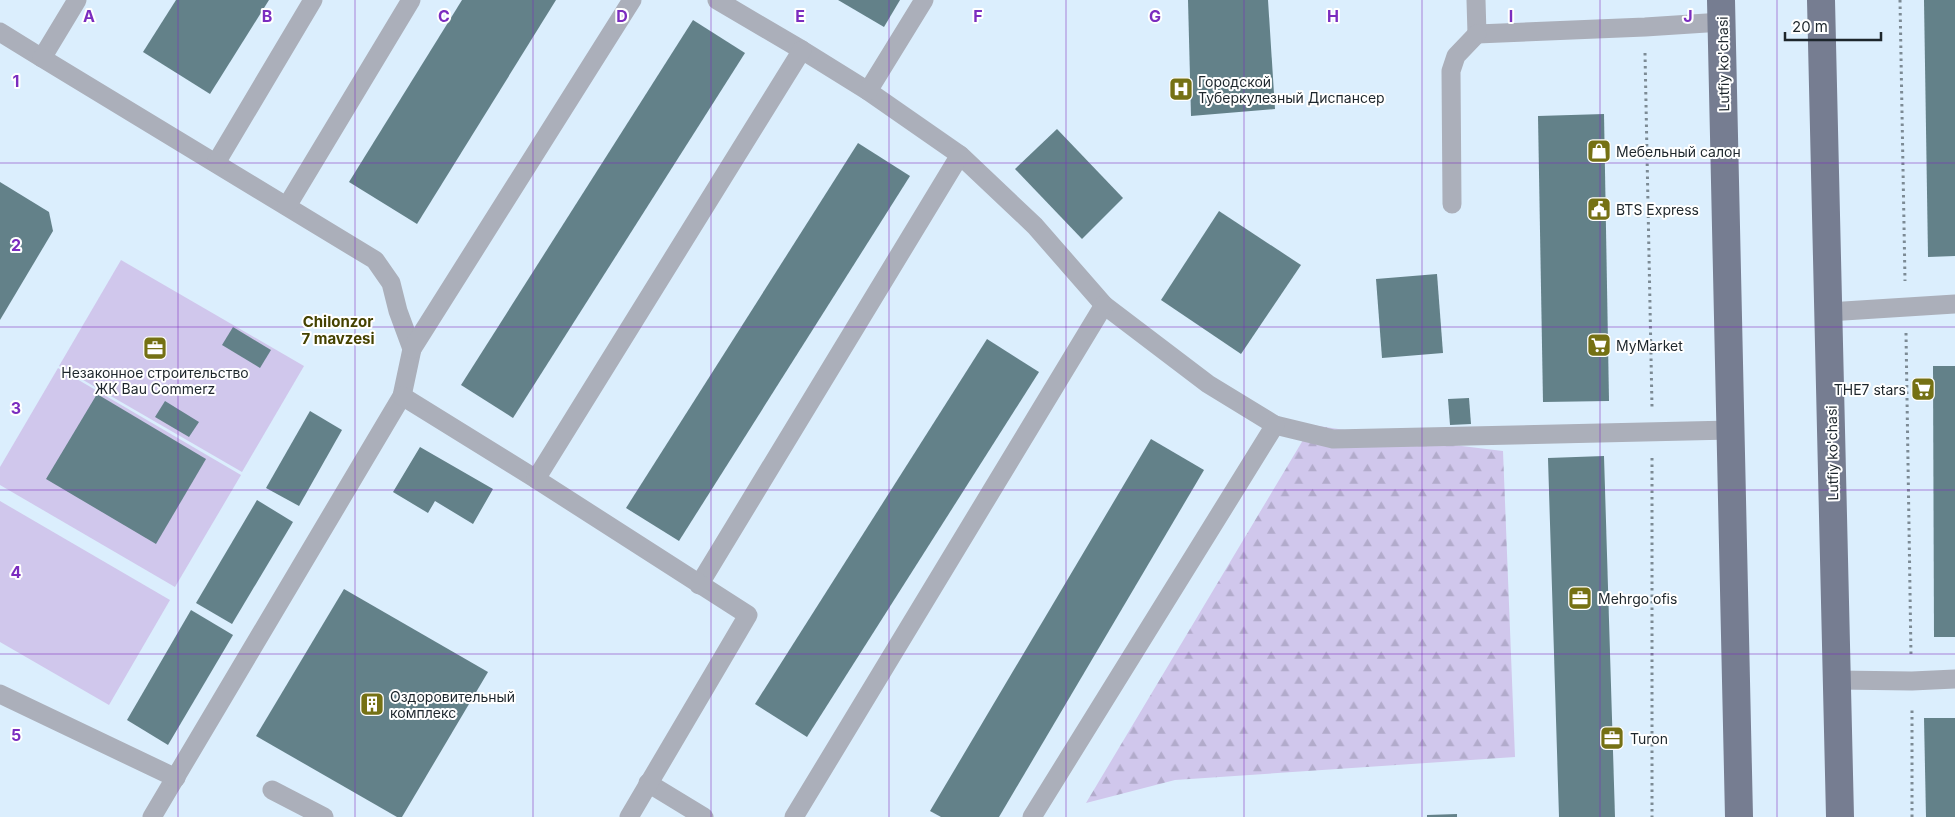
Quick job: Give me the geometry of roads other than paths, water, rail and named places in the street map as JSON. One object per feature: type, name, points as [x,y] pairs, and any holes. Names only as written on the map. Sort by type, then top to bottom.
[{"type":"main road","name":"Lutfiy ko'chasi","points":[[1821,0],[1840,817]]},
{"type":"main road","name":"Lutfiy ko'chasi","points":[[1721,11],[1739,817]]},
{"type":"lane","points":[[42,58],[77,0]]},
{"type":"lane","points":[[216,162],[313,0]]},
{"type":"lane","points":[[288,206],[411,0]]},
{"type":"lane","points":[[152,817],[402,396],[412,349],[632,0]]},
{"type":"lane","points":[[717,0],[868,91],[960,155],[1035,226],[1104,305],[1208,384],[1275,425],[1333,439],[1731,430]]},
{"type":"lane","points":[[868,91],[924,0]]},
{"type":"lane","points":[[1476,0],[1477,34]]},
{"type":"lane","points":[[1452,204],[1451,70],[1456,56],[1477,34],[1645,27],[1721,11]]},
{"type":"lane","points":[[0,32],[375,260],[391,283],[398,311],[412,349]]},
{"type":"lane","points":[[536,479],[802,50]]},
{"type":"lane","points":[[699,585],[960,155]]},
{"type":"lane","points":[[1828,312],[1955,304]]},
{"type":"lane","points":[[794,817],[1104,305]]},
{"type":"lane","points":[[402,396],[536,479],[748,615],[629,817]]},
{"type":"lane","points":[[1032,817],[1275,425]]},
{"type":"lane","points":[[1837,680],[1912,681],[1955,679]]},
{"type":"lane","points":[[0,694],[176,778]]},
{"type":"lane","points":[[648,783],[704,817]]},
{"type":"lane","points":[[272,790],[324,817]]},
{"type":"place","name":"Городской Туберкулезный Диспансер","points":[[1181,89]]},
{"type":"place","name":"Мебельный салон","points":[[1599,151]]},
{"type":"place","name":"BTS Express","points":[[1599,209]]},
{"type":"place","name":"MyMarket","points":[[1599,345]]},
{"type":"place","name":"Незаконное строительство ЖК Bau Commerz","points":[[155,348]]},
{"type":"place","name":"THE7 stars","points":[[1923,389]]},
{"type":"place","name":"Mehrgo ofis","points":[[1580,598]]},
{"type":"place","name":"Оздоровительный комплекс","points":[[372,704]]},
{"type":"place","name":"Turon","points":[[1612,738]]},
{"type":"district","name":"Chilonzor 7 mavzesi","points":[[338,330]]}]
